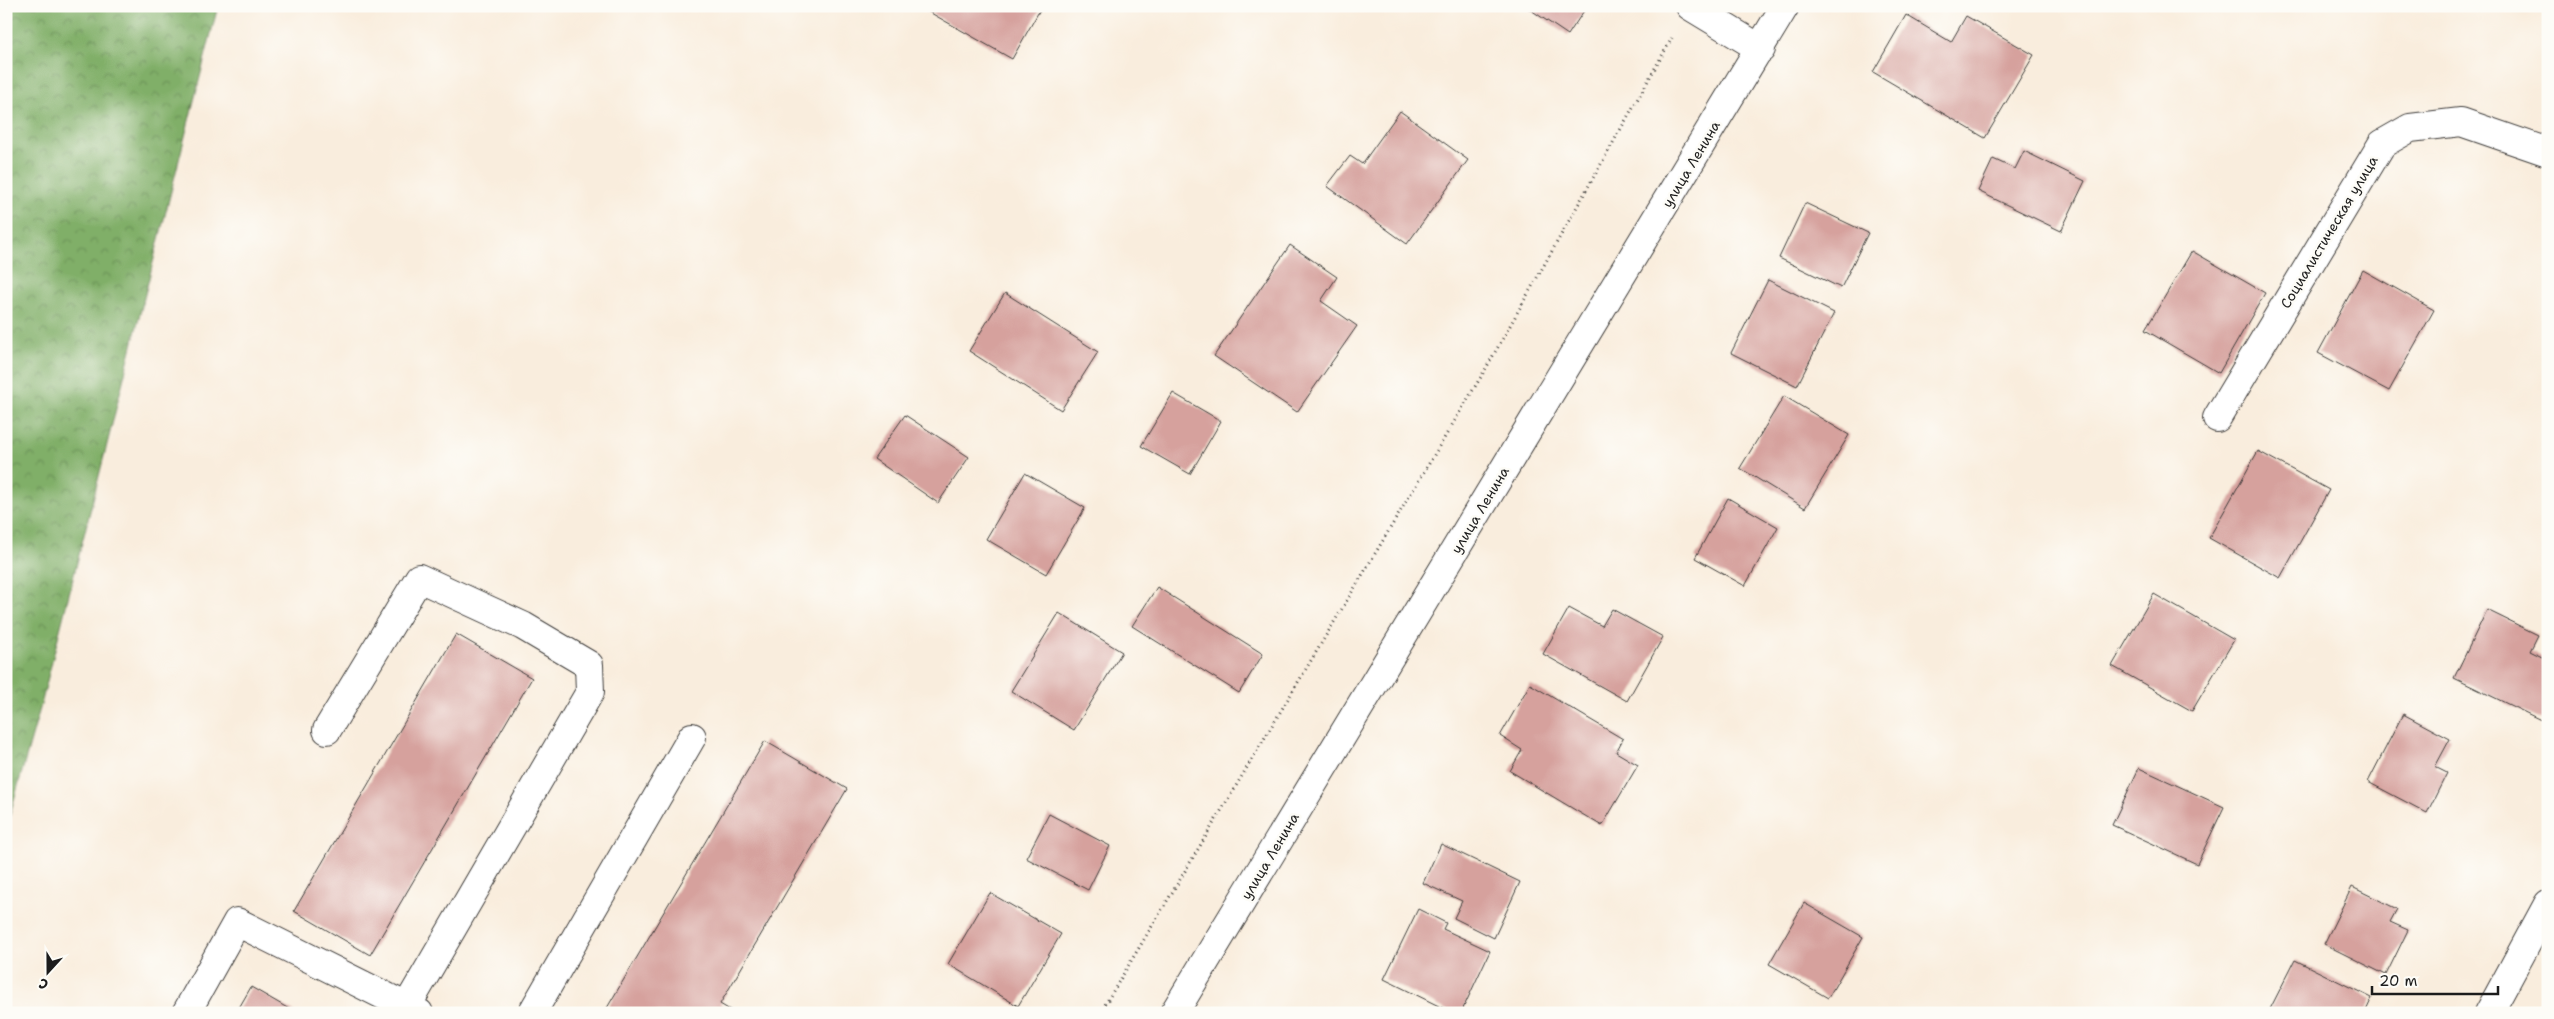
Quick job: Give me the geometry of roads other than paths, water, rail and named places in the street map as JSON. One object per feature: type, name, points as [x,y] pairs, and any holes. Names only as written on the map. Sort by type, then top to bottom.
[{"type":"main road","points":[[1690,6],[1761,49]]},
{"type":"main road","name":"улица Ленина","points":[[1174,1013],[1761,49],[1785,6]]},
{"type":"main road","name":"Социалистическая улица","points":[[2217,418],[2382,144],[2410,128],[2461,122],[2548,152]]},
{"type":"main road","points":[[186,1013],[237,922],[409,1011],[590,692],[589,665],[523,626],[419,578],[327,730]]},
{"type":"main road","points":[[532,1013],[692,737]]},
{"type":"main road","points":[[2489,1013],[2548,904]]}]
